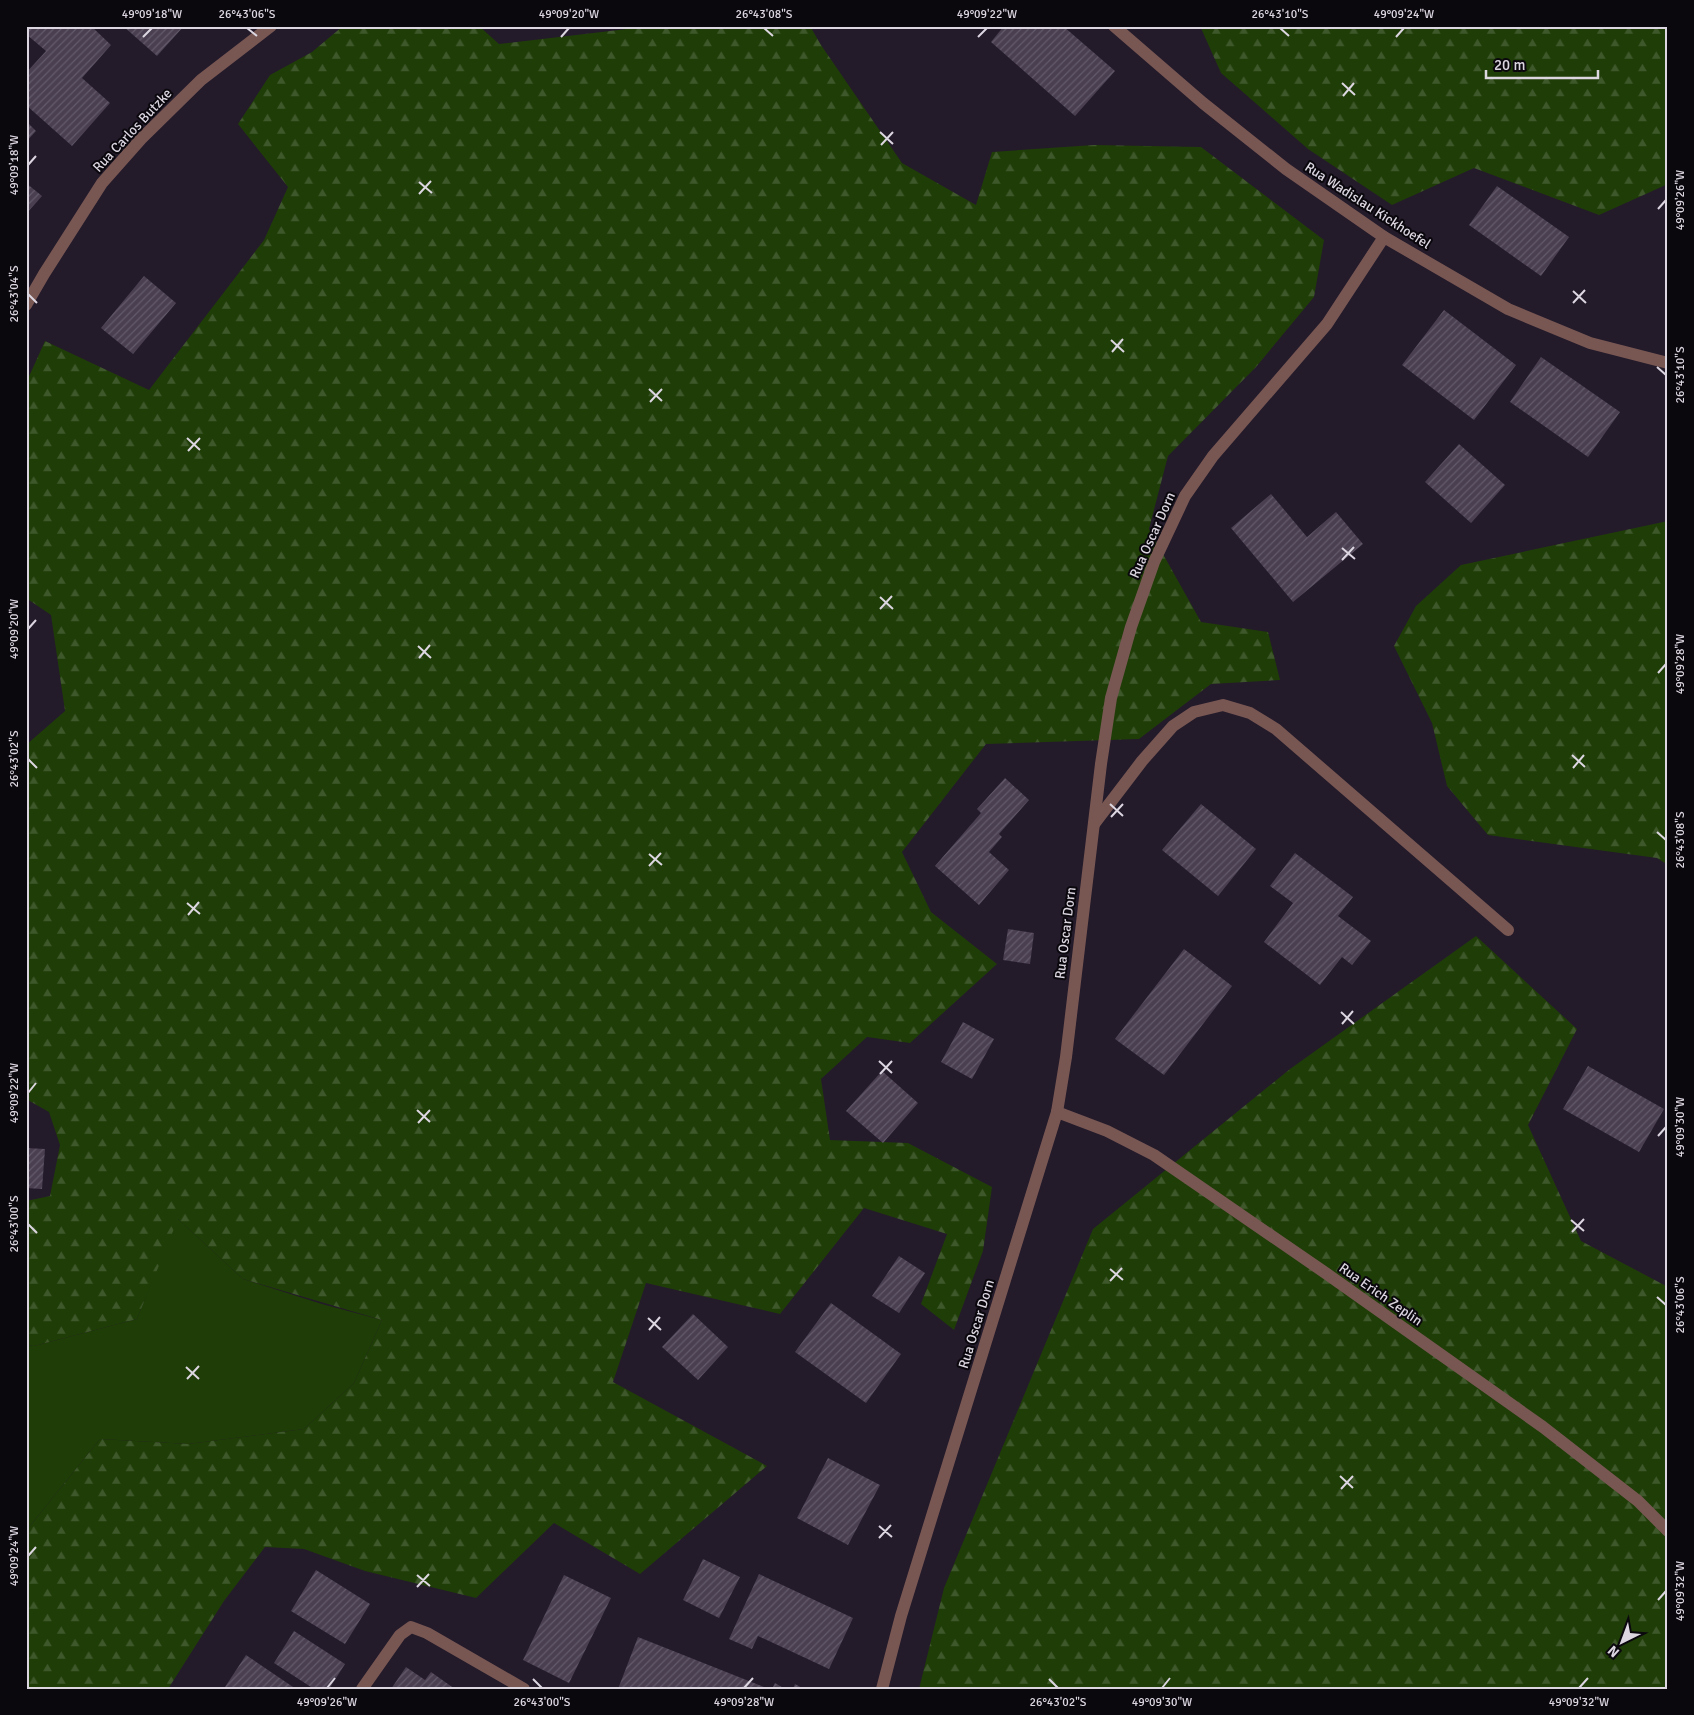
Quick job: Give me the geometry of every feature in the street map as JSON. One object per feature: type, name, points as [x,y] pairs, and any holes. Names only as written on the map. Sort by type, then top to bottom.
[{"type":"street","name":"Rua Carlos Butzke","points":[[26,305],[102,183],[141,139],[201,80],[271,26]]},
{"type":"street","name":"Rua Wadislau Kickhoefel","points":[[1114,26],[1203,103],[1286,169],[1384,237],[1508,309],[1590,343],[1668,363]]},
{"type":"street","name":"Rua Oscar Dorn","points":[[882,1689],[901,1616],[1057,1112],[1066,1057],[1111,698],[1130,627],[1154,562],[1185,496],[1213,456],[1327,324],[1384,237]]},
{"type":"street","points":[[1094,824],[1142,761],[1173,726],[1194,712],[1223,705],[1250,713],[1276,729],[1508,930]]},
{"type":"street","name":"Rua Erich Zeplin","points":[[1057,1112],[1108,1131],[1154,1155],[1202,1187],[1543,1427],[1638,1501],[1668,1531]]},
{"type":"street","points":[[362,1689],[400,1635],[411,1627],[428,1632],[524,1689]]},
{"type":"green space","points":[[343,26],[479,26],[499,44],[627,29],[688,26],[810,26],[902,163],[976,205],[992,152],[1094,145],[1201,147],[1324,240],[1314,297],[1256,367],[1168,456],[1149,529],[1201,622],[1268,632],[1280,680],[1211,684],[1139,739],[986,744],[902,852],[931,912],[997,964],[910,1043],[867,1037],[821,1079],[830,1140],[908,1143],[992,1187],[983,1251],[954,1330],[921,1304],[947,1234],[864,1208],[780,1314],[646,1283],[613,1382],[767,1466],[640,1574],[554,1523],[476,1598],[365,1571],[304,1549],[265,1547],[224,1601],[168,1689],[26,1689],[26,1531],[100,1439],[188,1444],[304,1429],[354,1383],[382,1320],[243,1279],[178,1219],[137,1319],[34,1346],[26,1345],[26,1201],[50,1196],[60,1145],[49,1112],[26,1099],[26,745],[65,711],[51,615],[26,598],[26,383],[45,341],[149,390],[264,240],[288,187],[238,124],[270,75],[312,52]]},
{"type":"green space","points":[[1200,26],[1668,26],[1668,184],[1599,215],[1474,168],[1392,205],[1308,149],[1221,73]]},
{"type":"green space","points":[[1668,521],[1668,865],[1657,858],[1488,835],[1447,786],[1432,723],[1394,646],[1416,606],[1461,565]]},
{"type":"green space","points":[[1476,936],[1577,1029],[1528,1125],[1581,1241],[1668,1287],[1668,1689],[919,1689],[944,1588],[1093,1229],[1290,1069]]},
{"type":"green space","points":[[177,1218],[243,1279],[322,1304],[382,1320],[354,1383],[304,1429],[188,1444],[100,1439],[26,1531],[26,1345],[34,1346],[137,1319]]},
{"type":"building","points":[[26,26],[91,26],[111,45],[82,78],[110,103],[72,146],[26,105],[26,99],[29,96],[26,93],[26,73],[46,51],[26,34]]},
{"type":"building","points":[[123,26],[184,26],[157,56]]},
{"type":"building","points":[[1004,26],[1063,26],[1115,71],[1075,116],[991,42]]},
{"type":"building","points":[[26,121],[36,131],[26,142]]},
{"type":"building","points":[[26,183],[42,196],[26,214]]},
{"type":"building","points":[[1497,186],[1569,237],[1541,276],[1469,225]]},
{"type":"building","points":[[144,276],[176,303],[133,354],[101,328]]},
{"type":"building","points":[[1444,310],[1516,365],[1474,420],[1402,365]]},
{"type":"building","points":[[1541,357],[1620,412],[1588,457],[1510,402]]},
{"type":"building","points":[[1459,444],[1505,485],[1471,523],[1425,482]]},
{"type":"building","points":[[1271,494],[1307,537],[1336,512],[1363,544],[1293,602],[1231,528]]},
{"type":"building","points":[[1005,778],[1029,800],[999,834],[1002,837],[989,852],[1009,870],[979,905],[935,866],[981,813],[977,809]]},
{"type":"building","points":[[1201,804],[1256,849],[1218,896],[1162,850]]},
{"type":"building","points":[[1295,853],[1353,897],[1338,916],[1371,941],[1352,965],[1342,957],[1320,985],[1264,942],[1293,903],[1270,886]]},
{"type":"building","points":[[1008,929],[1034,933],[1030,964],[1003,960]]},
{"type":"building","points":[[1184,949],[1232,986],[1164,1075],[1115,1039]]},
{"type":"building","points":[[963,1022],[994,1039],[972,1079],[941,1062]]},
{"type":"building","points":[[1588,1066],[1664,1109],[1639,1152],[1563,1109]]},
{"type":"building","points":[[882,1071],[918,1103],[883,1143],[846,1111]]},
{"type":"building","points":[[26,1148],[45,1149],[42,1189],[26,1188]]},
{"type":"building","points":[[899,1256],[925,1273],[899,1313],[872,1296]]},
{"type":"building","points":[[831,1303],[901,1354],[866,1403],[795,1352]]},
{"type":"building","points":[[693,1314],[728,1347],[698,1380],[662,1347]]},
{"type":"building","points":[[828,1458],[880,1485],[848,1545],[797,1518]]},
{"type":"building","points":[[703,1559],[740,1577],[719,1618],[683,1600]]},
{"type":"building","points":[[316,1570],[370,1604],[345,1644],[291,1611]]},
{"type":"building","points":[[759,1574],[853,1618],[829,1669],[758,1636],[752,1649],[729,1639]]},
{"type":"building","points":[[564,1575],[611,1598],[569,1683],[523,1660]]},
{"type":"building","points":[[294,1631],[345,1664],[329,1689],[314,1689],[274,1663]]},
{"type":"building","points":[[638,1637],[769,1689],[618,1689]]},
{"type":"building","points":[[246,1655],[296,1689],[228,1689],[225,1687]]},
{"type":"building","points":[[406,1667],[425,1680],[431,1672],[455,1689],[391,1689]]},
{"type":"building","points":[[775,1683],[785,1689],[772,1689]]},
{"type":"building","points":[[795,1684],[804,1689],[793,1689]]}]
